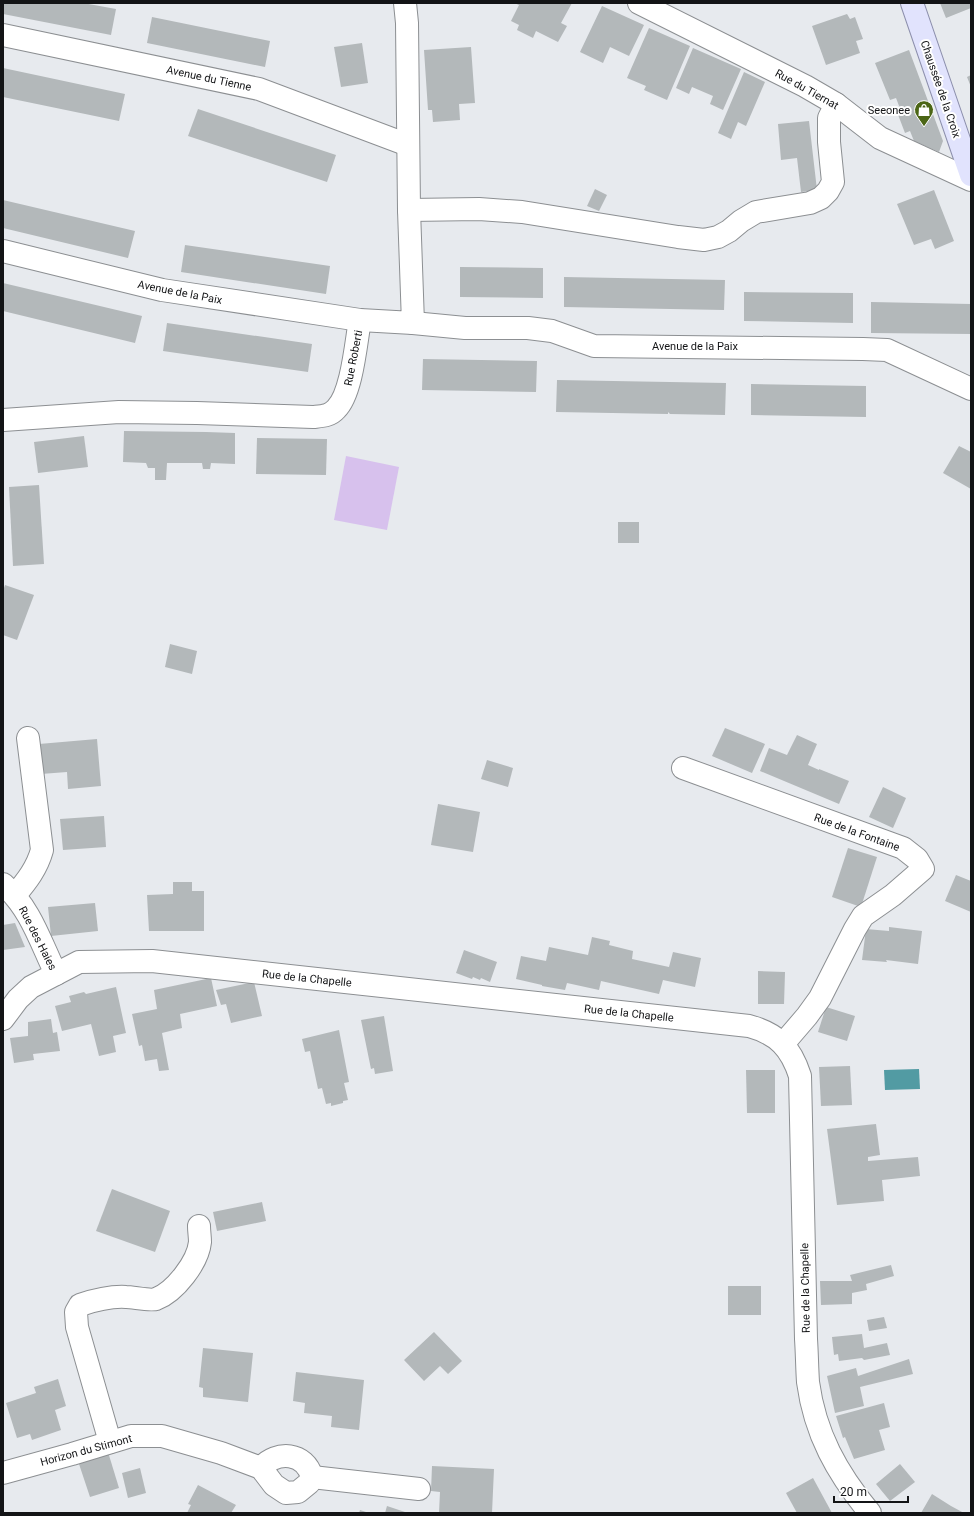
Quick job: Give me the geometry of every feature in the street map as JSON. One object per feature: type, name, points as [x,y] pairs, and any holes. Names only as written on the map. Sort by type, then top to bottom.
[{"type":"main road","name":"Chaussée de la Croix","points":[[912,3],[971,175]]},
{"type":"street","points":[[405,3],[407,23],[409,210],[413,323]]},
{"type":"street","name":"Rue du Tiernat","points":[[639,3],[805,86],[836,104],[880,138],[971,180]]},
{"type":"street","name":"Avenue du Tienne","points":[[3,36],[259,89],[408,145]]},
{"type":"street","points":[[409,210],[479,209],[522,212],[678,237],[704,240],[718,237],[756,212],[810,203],[821,198],[828,191],[833,182],[829,142],[829,118],[836,104]]},
{"type":"street","name":"Avenue de la Paix","points":[[3,251],[162,290],[360,320]]},
{"type":"street","name":"Rue Roberti","points":[[3,420],[119,412],[313,417],[324,416],[336,409],[343,400],[348,388],[360,320],[413,323]]},
{"type":"street","name":"Avenue de la Paix","points":[[413,323],[465,328],[528,328],[552,331],[594,346],[726,346],[863,348],[887,350],[971,389]]},
{"type":"street","points":[[9,890],[34,870],[39,862],[42,850],[28,738]]},
{"type":"street","name":"Rue de la Fontaine","points":[[683,768],[903,848],[917,859],[923,869],[893,895],[864,916],[855,929],[820,998],[783,1044]]},
{"type":"street","name":"Rue des Haies","points":[[9,890],[25,908],[56,974]]},
{"type":"street","name":"Rue de la Chapelle","points":[[3,1019],[18,999],[31,987],[79,962],[152,961],[749,1026],[762,1030],[783,1044],[796,1064],[800,1076],[806,1339],[808,1382],[812,1400],[823,1440],[836,1468],[870,1513]]},
{"type":"street","points":[[110,1442],[77,1327],[76,1312],[80,1305],[100,1298],[124,1297],[155,1300],[171,1290],[184,1276],[195,1260],[200,1243],[199,1226]]},
{"type":"street","name":"Horizon du Stimont","points":[[3,1473],[131,1436],[162,1436],[261,1468]]},
{"type":"street","points":[[290,1455],[306,1465],[310,1470],[312,1477],[309,1483],[298,1492],[286,1493],[274,1486],[261,1468],[274,1458],[290,1455]]},
{"type":"street","points":[[312,1477],[419,1489]]},
{"type":"shaded area","points":[[346,456],[399,467],[387,530],[334,520]]},
{"type":"water","points":[[919,1069],[920,1089],[885,1090],[884,1070]]},
{"type":"building","points":[[3,3],[83,3],[116,9],[111,35],[3,14]]},
{"type":"building","points":[[514,3],[572,3],[561,23],[567,26],[558,42],[536,31],[533,38],[517,30],[519,25],[511,21],[519,5]]},
{"type":"building","points":[[940,3],[971,3],[971,8],[946,18]]},
{"type":"building","points":[[602,6],[644,25],[629,56],[610,47],[603,63],[580,52]]},
{"type":"building","points":[[847,14],[850,19],[855,17],[863,39],[856,41],[860,53],[826,65],[812,26]]},
{"type":"building","points":[[152,17],[270,41],[265,67],[147,43]]},
{"type":"building","points":[[649,28],[690,46],[667,100],[644,90],[646,86],[627,78]]},
{"type":"building","points":[[362,43],[368,83],[341,87],[334,47]]},
{"type":"building","points":[[471,47],[475,103],[459,104],[460,120],[433,122],[432,110],[428,110],[424,50]]},
{"type":"building","points":[[693,48],[741,69],[723,110],[710,104],[713,96],[692,87],[689,94],[676,88]]},
{"type":"building","points":[[909,50],[943,141],[939,152],[914,141],[910,131],[905,133],[897,112],[901,111],[896,98],[890,100],[875,63]]},
{"type":"building","points":[[3,68],[125,94],[119,121],[3,97]]},
{"type":"building","points":[[744,72],[765,82],[746,126],[738,122],[731,139],[718,133]]},
{"type":"building","points":[[971,75],[971,87],[967,77]]},
{"type":"building","points":[[198,109],[336,155],[327,182],[188,136]]},
{"type":"building","points":[[809,121],[817,190],[801,192],[797,158],[781,160],[778,124]]},
{"type":"building","points":[[595,189],[607,195],[599,211],[587,206]]},
{"type":"building","points":[[934,190],[954,241],[935,249],[931,239],[914,245],[897,204]]},
{"type":"building","points":[[3,200],[135,231],[128,258],[3,228]]},
{"type":"building","points":[[185,245],[330,266],[326,294],[181,272]]},
{"type":"building","points":[[460,267],[543,268],[543,298],[460,297]]},
{"type":"building","points":[[564,277],[725,280],[724,310],[564,307]]},
{"type":"building","points":[[3,283],[142,316],[135,343],[3,311]]},
{"type":"building","points":[[744,292],[853,293],[853,323],[744,321]]},
{"type":"building","points":[[871,302],[971,304],[971,334],[871,333]]},
{"type":"building","points":[[167,323],[312,344],[308,372],[163,351]]},
{"type":"building","points":[[423,359],[537,361],[536,392],[422,390]]},
{"type":"building","points":[[557,380],[726,383],[725,415],[670,414],[668,412],[668,414],[556,412]]},
{"type":"building","points":[[751,384],[866,386],[866,417],[751,415]]},
{"type":"building","points":[[124,431],[235,433],[235,464],[211,463],[210,469],[203,469],[202,463],[167,463],[166,480],[155,480],[155,468],[148,468],[146,463],[123,462]]},
{"type":"building","points":[[84,436],[88,467],[38,473],[34,442]]},
{"type":"building","points":[[257,438],[327,439],[326,475],[256,474]]},
{"type":"building","points":[[959,446],[971,452],[971,489],[943,473]]},
{"type":"building","points":[[39,485],[44,564],[13,566],[9,487]]},
{"type":"building","points":[[618,522],[639,522],[639,543],[618,543]]},
{"type":"building","points":[[5,585],[34,595],[17,640],[3,635],[3,591]]},
{"type":"building","points":[[170,644],[197,651],[192,674],[165,667]]},
{"type":"building","points":[[725,728],[765,744],[752,773],[712,756]]},
{"type":"building","points":[[797,735],[817,744],[808,765],[849,781],[839,804],[760,771],[769,748],[787,755]]},
{"type":"building","points":[[97,739],[101,786],[68,789],[67,772],[41,774],[39,744]]},
{"type":"building","points":[[487,760],[513,768],[508,787],[481,779]]},
{"type":"building","points":[[883,787],[906,798],[893,828],[869,817]]},
{"type":"building","points":[[438,804],[480,812],[473,852],[431,845]]},
{"type":"building","points":[[104,816],[106,847],[63,850],[60,819]]},
{"type":"building","points":[[848,848],[877,857],[861,907],[832,897]]},
{"type":"building","points":[[956,875],[971,881],[971,912],[945,901]]},
{"type":"building","points":[[173,882],[192,882],[192,891],[204,891],[204,931],[149,931],[147,895],[173,894]]},
{"type":"building","points":[[95,903],[98,931],[51,936],[48,907]]},
{"type":"building","points":[[15,923],[25,947],[3,950],[3,925]]},
{"type":"building","points":[[889,927],[922,931],[918,964],[886,960],[887,962],[862,960],[866,929],[889,931]]},
{"type":"building","points":[[592,937],[610,941],[609,945],[633,951],[632,959],[669,967],[673,952],[701,958],[695,987],[663,980],[659,994],[601,981],[599,990],[567,983],[565,990],[516,979],[521,956],[546,961],[549,947],[588,955]]},
{"type":"building","points":[[464,950],[497,962],[490,982],[481,978],[480,980],[473,977],[472,979],[456,973]]},
{"type":"building","points":[[758,971],[785,972],[784,1004],[758,1004]]},
{"type":"building","points":[[211,978],[217,1006],[180,1014],[182,1028],[162,1033],[169,1070],[159,1071],[157,1059],[145,1061],[142,1045],[139,1046],[132,1014],[157,1009],[154,990]]},
{"type":"building","points":[[254,982],[262,1016],[231,1023],[226,1004],[221,1005],[216,990]]},
{"type":"building","points":[[116,987],[126,1033],[113,1036],[116,1052],[99,1056],[91,1024],[62,1031],[55,1006],[71,1002],[69,996],[84,992],[86,994]]},
{"type":"building","points":[[826,1007],[855,1016],[847,1041],[818,1032]]},
{"type":"building","points":[[384,1016],[393,1071],[375,1074],[374,1068],[371,1069],[361,1020]]},
{"type":"building","points":[[51,1019],[53,1033],[57,1032],[60,1051],[33,1054],[34,1060],[14,1063],[10,1038],[28,1036],[28,1022]]},
{"type":"building","points":[[339,1030],[349,1082],[344,1083],[348,1100],[331,1106],[331,1103],[326,1104],[322,1088],[318,1089],[310,1051],[305,1052],[302,1039]]},
{"type":"building","points":[[850,1066],[852,1105],[821,1106],[819,1067]]},
{"type":"building","points":[[746,1070],[775,1070],[775,1113],[747,1113]]},
{"type":"building","points":[[876,1124],[880,1155],[868,1157],[868,1161],[918,1157],[920,1176],[882,1180],[884,1201],[837,1205],[827,1129]]},
{"type":"building","points":[[112,1189],[170,1211],[155,1252],[96,1231]]},
{"type":"building","points":[[262,1202],[266,1221],[217,1231],[213,1212]]},
{"type":"building","points":[[891,1265],[894,1276],[866,1284],[867,1290],[852,1293],[852,1304],[821,1305],[820,1281],[852,1281],[850,1275]]},
{"type":"building","points":[[728,1286],[761,1286],[761,1315],[728,1315]]},
{"type":"building","points":[[884,1317],[887,1328],[869,1331],[867,1320]]},
{"type":"building","points":[[434,1332],[462,1361],[448,1374],[440,1366],[424,1381],[404,1360]]},
{"type":"building","points":[[862,1334],[864,1348],[887,1343],[890,1355],[864,1360],[862,1358],[839,1361],[838,1354],[834,1355],[832,1337]]},
{"type":"building","points":[[203,1348],[253,1353],[248,1402],[203,1397],[203,1388],[199,1387]]},
{"type":"building","points":[[909,1359],[913,1374],[860,1387],[864,1406],[835,1413],[827,1376],[856,1368],[858,1376]]},
{"type":"building","points":[[296,1372],[364,1380],[359,1430],[331,1427],[332,1416],[304,1413],[305,1403],[293,1401]]},
{"type":"building","points":[[58,1379],[66,1406],[55,1410],[61,1430],[32,1440],[30,1434],[17,1438],[6,1403],[36,1393],[34,1387]]},
{"type":"building","points":[[884,1403],[890,1427],[879,1430],[885,1450],[854,1459],[845,1437],[843,1438],[836,1416]]},
{"type":"building","points":[[108,1452],[119,1488],[90,1497],[78,1461]]},
{"type":"building","points":[[900,1464],[915,1482],[890,1501],[876,1484]]},
{"type":"building","points":[[432,1466],[494,1469],[492,1513],[439,1513],[440,1492],[431,1491]]},
{"type":"building","points":[[140,1468],[146,1493],[128,1498],[122,1473]]},
{"type":"building","points":[[813,1478],[832,1513],[797,1513],[786,1493]]},
{"type":"building","points":[[198,1485],[236,1505],[231,1513],[187,1513],[191,1505],[188,1504]]},
{"type":"building","points":[[932,1494],[951,1506],[964,1513],[921,1513]]},
{"type":"building","points":[[387,1506],[408,1513],[385,1513]]},
{"type":"building","points":[[360,1510],[369,1513],[359,1513]]},
{"type":"place","name":"Seeonee","points":[[924,127]]}]
